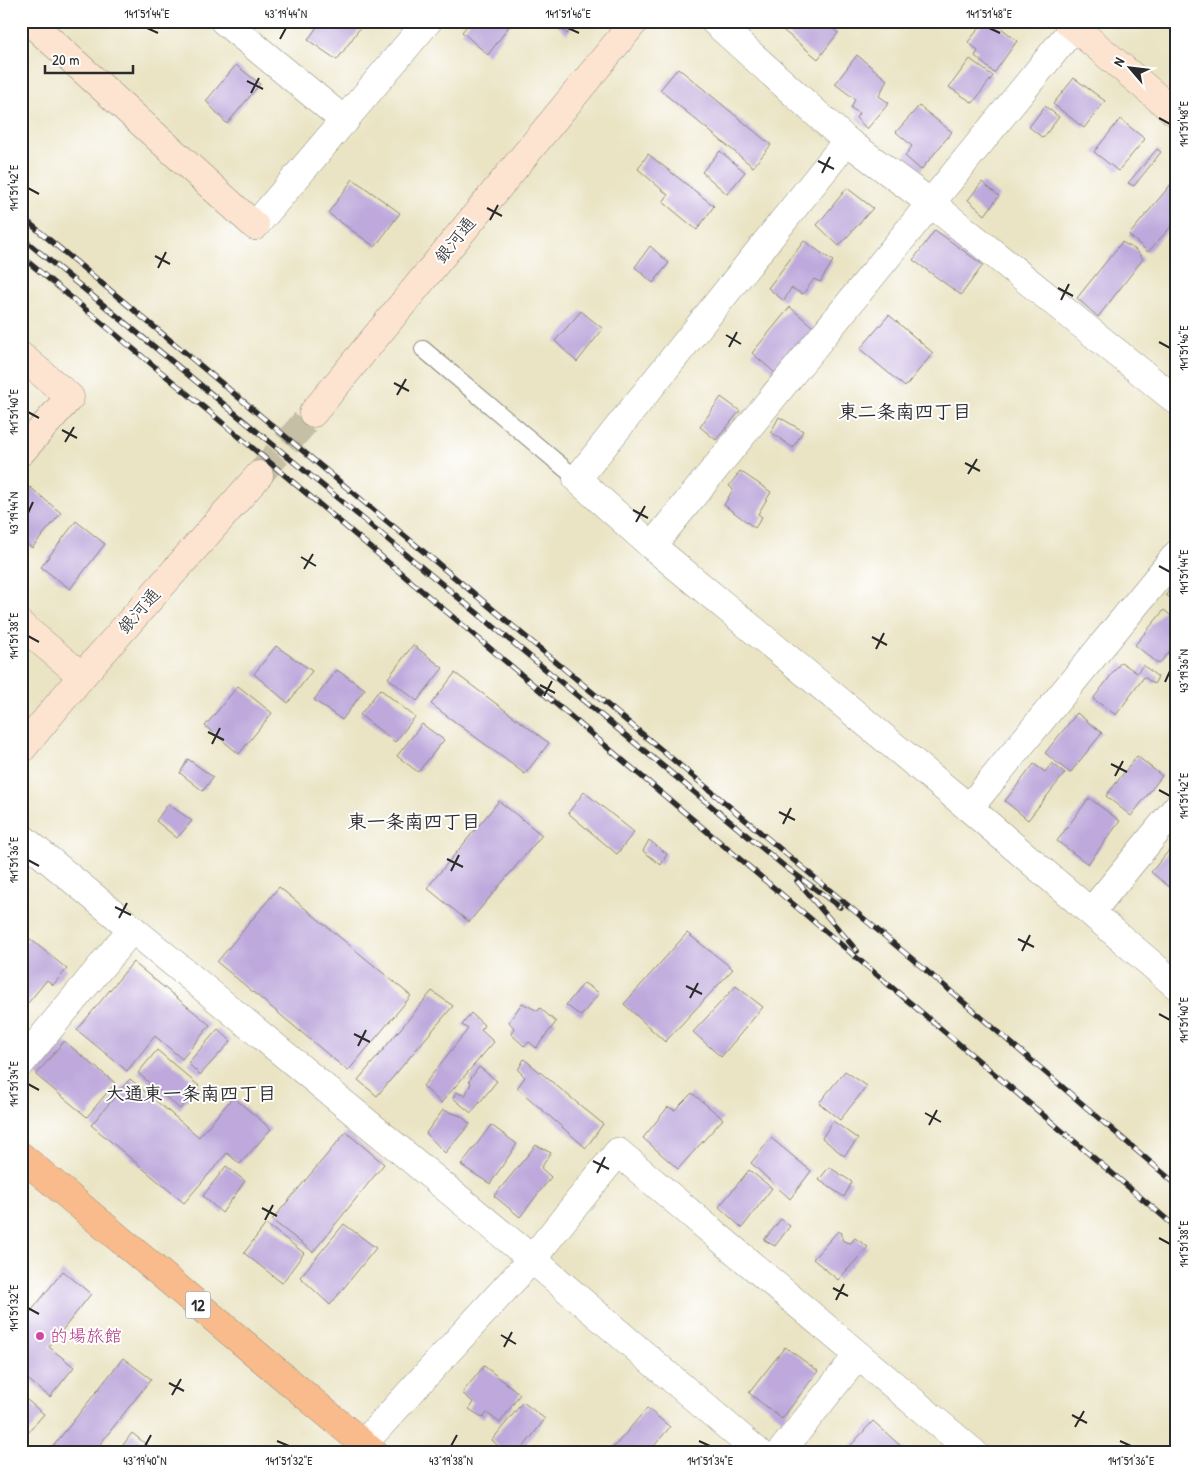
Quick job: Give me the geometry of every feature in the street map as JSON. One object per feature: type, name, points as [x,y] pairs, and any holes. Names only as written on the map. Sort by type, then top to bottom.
[{"type":"highway","name":"12","points":[[21,1156],[369,1448]]},
{"type":"street","points":[[30,21],[255,226],[428,21]]},
{"type":"street","points":[[224,21],[345,121]]},
{"type":"street","name":"銀河通","points":[[314,413],[635,21]]},
{"type":"street","points":[[714,21],[847,141],[932,204],[1177,401]]},
{"type":"street","points":[[652,546],[932,204],[1070,24],[1177,114]]},
{"type":"street","points":[[847,141],[577,479],[652,546],[969,808],[1177,986]]},
{"type":"street","points":[[21,356],[70,397],[21,452]]},
{"type":"street","name":"銀河通","points":[[21,750],[82,676],[259,475]]},
{"type":"street","points":[[969,808],[1177,554]]},
{"type":"street","points":[[21,625],[82,676]]},
{"type":"street","points":[[1091,912],[1177,807]]},
{"type":"street","points":[[21,837],[532,1259],[758,1453]]},
{"type":"street","points":[[21,1063],[132,929]]},
{"type":"street","points":[[369,1448],[532,1259],[618,1152],[974,1453]]},
{"type":"street","points":[[780,1453],[858,1355]]},
{"type":"lane","points":[[423,349],[577,479]]},
{"type":"building","points":[[119,21],[131,21],[126,26]]},
{"type":"building","points":[[321,21],[365,21],[337,60],[308,40]]},
{"type":"building","points":[[471,21],[513,21],[488,55],[462,32]]},
{"type":"building","points":[[552,21],[576,21],[567,34]]},
{"type":"building","points":[[782,21],[824,21],[838,33],[818,59],[778,26]]},
{"type":"building","points":[[985,21],[993,21],[1017,41],[994,73],[975,56],[978,51],[968,42]]},
{"type":"building","points":[[857,55],[887,80],[879,96],[889,103],[867,129],[856,118],[859,113],[851,108],[855,99],[835,84]]},
{"type":"building","points":[[970,59],[993,76],[973,103],[949,87]]},
{"type":"building","points":[[236,65],[260,84],[227,124],[206,101]]},
{"type":"building","points":[[678,68],[771,145],[753,167],[660,90]]},
{"type":"building","points":[[1074,78],[1105,101],[1084,128],[1053,104]]},
{"type":"building","points":[[919,106],[952,132],[921,170],[905,156],[912,146],[896,132]]},
{"type":"building","points":[[1045,106],[1059,117],[1043,138],[1029,127]]},
{"type":"building","points":[[1120,119],[1145,139],[1118,171],[1094,152]]},
{"type":"building","points":[[1157,149],[1161,152],[1134,186],[1128,183]]},
{"type":"building","points":[[720,151],[745,172],[727,194],[702,172]]},
{"type":"building","points":[[648,154],[714,206],[697,230],[663,202],[668,195],[638,169]]},
{"type":"building","points":[[1177,177],[1177,220],[1148,252],[1129,235]]},
{"type":"building","points":[[353,179],[400,213],[375,247],[328,213]]},
{"type":"building","points":[[982,182],[999,196],[985,215],[968,200]]},
{"type":"building","points":[[847,188],[873,208],[839,246],[817,225]]},
{"type":"building","points":[[935,230],[983,265],[961,295],[913,260]]},
{"type":"building","points":[[804,241],[833,261],[820,282],[814,279],[803,294],[791,288],[784,301],[768,288]]},
{"type":"building","points":[[1122,242],[1136,250],[1143,259],[1098,317],[1077,298]]},
{"type":"building","points":[[650,246],[669,263],[653,283],[635,267]]},
{"type":"building","points":[[790,307],[814,328],[776,374],[752,353]]},
{"type":"building","points":[[581,311],[603,329],[577,362],[555,341]]},
{"type":"building","points":[[889,315],[933,353],[905,387],[860,349]]},
{"type":"building","points":[[721,397],[740,411],[716,440],[700,427]]},
{"type":"building","points":[[779,417],[803,431],[793,448],[771,432]]},
{"type":"building","points":[[740,471],[771,492],[758,514],[762,517],[755,528],[724,505],[733,489],[729,486]]},
{"type":"building","points":[[30,487],[61,513],[32,548],[21,539],[21,498]]},
{"type":"building","points":[[76,521],[105,544],[70,589],[41,567]]},
{"type":"building","points":[[1177,579],[1177,602],[1166,595]]},
{"type":"building","points":[[1164,610],[1175,619],[1177,616],[1177,642],[1159,664],[1135,645]]},
{"type":"building","points":[[413,645],[443,668],[417,701],[388,678]]},
{"type":"building","points":[[276,646],[312,671],[288,703],[254,674]]},
{"type":"building","points":[[1121,662],[1137,673],[1143,665],[1158,677],[1154,684],[1144,677],[1116,715],[1093,699]]},
{"type":"building","points":[[337,670],[365,689],[342,720],[314,700]]},
{"type":"building","points":[[455,673],[549,743],[525,774],[431,704]]},
{"type":"building","points":[[238,686],[272,713],[239,754],[205,726]]},
{"type":"building","points":[[380,689],[415,717],[395,742],[360,715]]},
{"type":"building","points":[[1077,713],[1102,733],[1070,773],[1045,753]]},
{"type":"building","points":[[422,724],[444,740],[418,772],[397,756]]},
{"type":"building","points":[[1137,756],[1162,776],[1131,816],[1106,796]]},
{"type":"building","points":[[188,759],[213,777],[203,791],[180,773]]},
{"type":"building","points":[[1052,763],[1065,773],[1028,820],[1005,801],[1034,764],[1045,772]]},
{"type":"building","points":[[584,792],[634,832],[617,854],[568,813]]},
{"type":"building","points":[[1089,798],[1120,821],[1088,864],[1057,841]]},
{"type":"building","points":[[499,801],[542,835],[469,922],[427,888]]},
{"type":"building","points":[[168,804],[192,821],[177,838],[156,821]]},
{"type":"building","points":[[649,840],[667,854],[661,865],[643,851]]},
{"type":"building","points":[[1177,841],[1177,893],[1151,872]]},
{"type":"building","points":[[279,887],[411,996],[348,1071],[217,962]]},
{"type":"building","points":[[687,933],[733,969],[665,1042],[624,1004]]},
{"type":"building","points":[[29,938],[67,969],[53,985],[47,980],[28,1003],[21,997],[21,947]]},
{"type":"building","points":[[133,962],[210,1025],[182,1059],[155,1036],[127,1071],[77,1030]]},
{"type":"building","points":[[584,983],[599,993],[581,1016],[566,1005]]},
{"type":"building","points":[[736,986],[763,1007],[721,1057],[693,1032]]},
{"type":"building","points":[[432,991],[453,1006],[377,1096],[358,1080]]},
{"type":"building","points":[[522,1003],[538,1011],[540,1008],[556,1022],[536,1048],[529,1042],[524,1046],[511,1034],[514,1028],[509,1022]]},
{"type":"building","points":[[471,1013],[484,1025],[481,1030],[494,1042],[441,1103],[423,1086],[468,1029],[462,1025]]},
{"type":"building","points":[[218,1029],[231,1041],[200,1075],[188,1063]]},
{"type":"building","points":[[64,1041],[115,1083],[87,1117],[36,1075]]},
{"type":"building","points":[[157,1050],[199,1086],[180,1109],[138,1073]]},
{"type":"building","points":[[524,1059],[603,1124],[586,1148],[517,1088],[525,1077],[518,1070]]},
{"type":"building","points":[[479,1067],[497,1081],[471,1113],[453,1098],[456,1092],[465,1096],[471,1083],[469,1081]]},
{"type":"building","points":[[845,1071],[867,1086],[840,1120],[819,1103]]},
{"type":"building","points":[[130,1079],[199,1137],[233,1097],[271,1129],[240,1164],[227,1153],[184,1203],[91,1125]]},
{"type":"building","points":[[692,1093],[723,1119],[678,1169],[643,1138],[668,1107],[675,1110]]},
{"type":"building","points":[[443,1110],[461,1116],[470,1124],[445,1153],[426,1133]]},
{"type":"building","points":[[833,1121],[858,1139],[844,1156],[822,1138]]},
{"type":"building","points":[[491,1125],[517,1144],[490,1184],[461,1165]]},
{"type":"building","points":[[346,1132],[384,1164],[313,1252],[272,1220]]},
{"type":"building","points":[[771,1138],[811,1171],[790,1199],[751,1163]]},
{"type":"building","points":[[536,1145],[551,1153],[541,1168],[551,1177],[520,1217],[494,1196]]},
{"type":"building","points":[[226,1166],[245,1181],[222,1213],[203,1196]]},
{"type":"building","points":[[829,1167],[852,1182],[844,1197],[819,1180]]},
{"type":"building","points":[[749,1170],[772,1188],[742,1228],[719,1207]]},
{"type":"building","points":[[781,1219],[790,1226],[775,1246],[764,1240]]},
{"type":"building","points":[[266,1224],[304,1253],[282,1283],[244,1253]]},
{"type":"building","points":[[344,1224],[376,1248],[330,1305],[300,1277]]},
{"type":"building","points":[[838,1231],[842,1233],[842,1240],[851,1243],[855,1238],[868,1247],[838,1280],[813,1259]]},
{"type":"building","name":"的場旅館","points":[[63,1271],[91,1294],[49,1347],[74,1367],[50,1397],[21,1374],[21,1324]]},
{"type":"building","points":[[785,1347],[818,1371],[782,1419],[749,1393]]},
{"type":"building","points":[[123,1358],[151,1379],[93,1453],[48,1453]]},
{"type":"building","points":[[484,1366],[520,1394],[500,1423],[487,1413],[483,1418],[469,1409],[473,1402],[462,1393]]},
{"type":"building","points":[[21,1395],[44,1414],[21,1441]]},
{"type":"building","points":[[523,1402],[545,1419],[519,1453],[505,1453],[492,1440]]},
{"type":"building","points":[[647,1408],[670,1427],[648,1453],[609,1453]]},
{"type":"building","points":[[873,1421],[905,1450],[907,1453],[844,1453]]},
{"type":"building","points":[[132,1433],[157,1453],[117,1453]]},
{"type":"tunnel","points":[[259,475],[313,413]]},
{"type":"railway","points":[[21,216],[941,983],[1177,1185]]},
{"type":"railway","points":[[21,237],[784,866],[840,907]]},
{"type":"railway","points":[[21,256],[236,434],[1177,1228]]},
{"type":"railway","points":[[797,881],[857,951]]},
{"type":"place","name":"的場旅館","points":[[40,1336]]},
{"type":"district","name":"東二条南四丁目","points":[[905,411]]},
{"type":"district","name":"東一条南四丁目","points":[[414,821]]},
{"type":"district","name":"大通東一条南四丁目","points":[[191,1093]]}]
